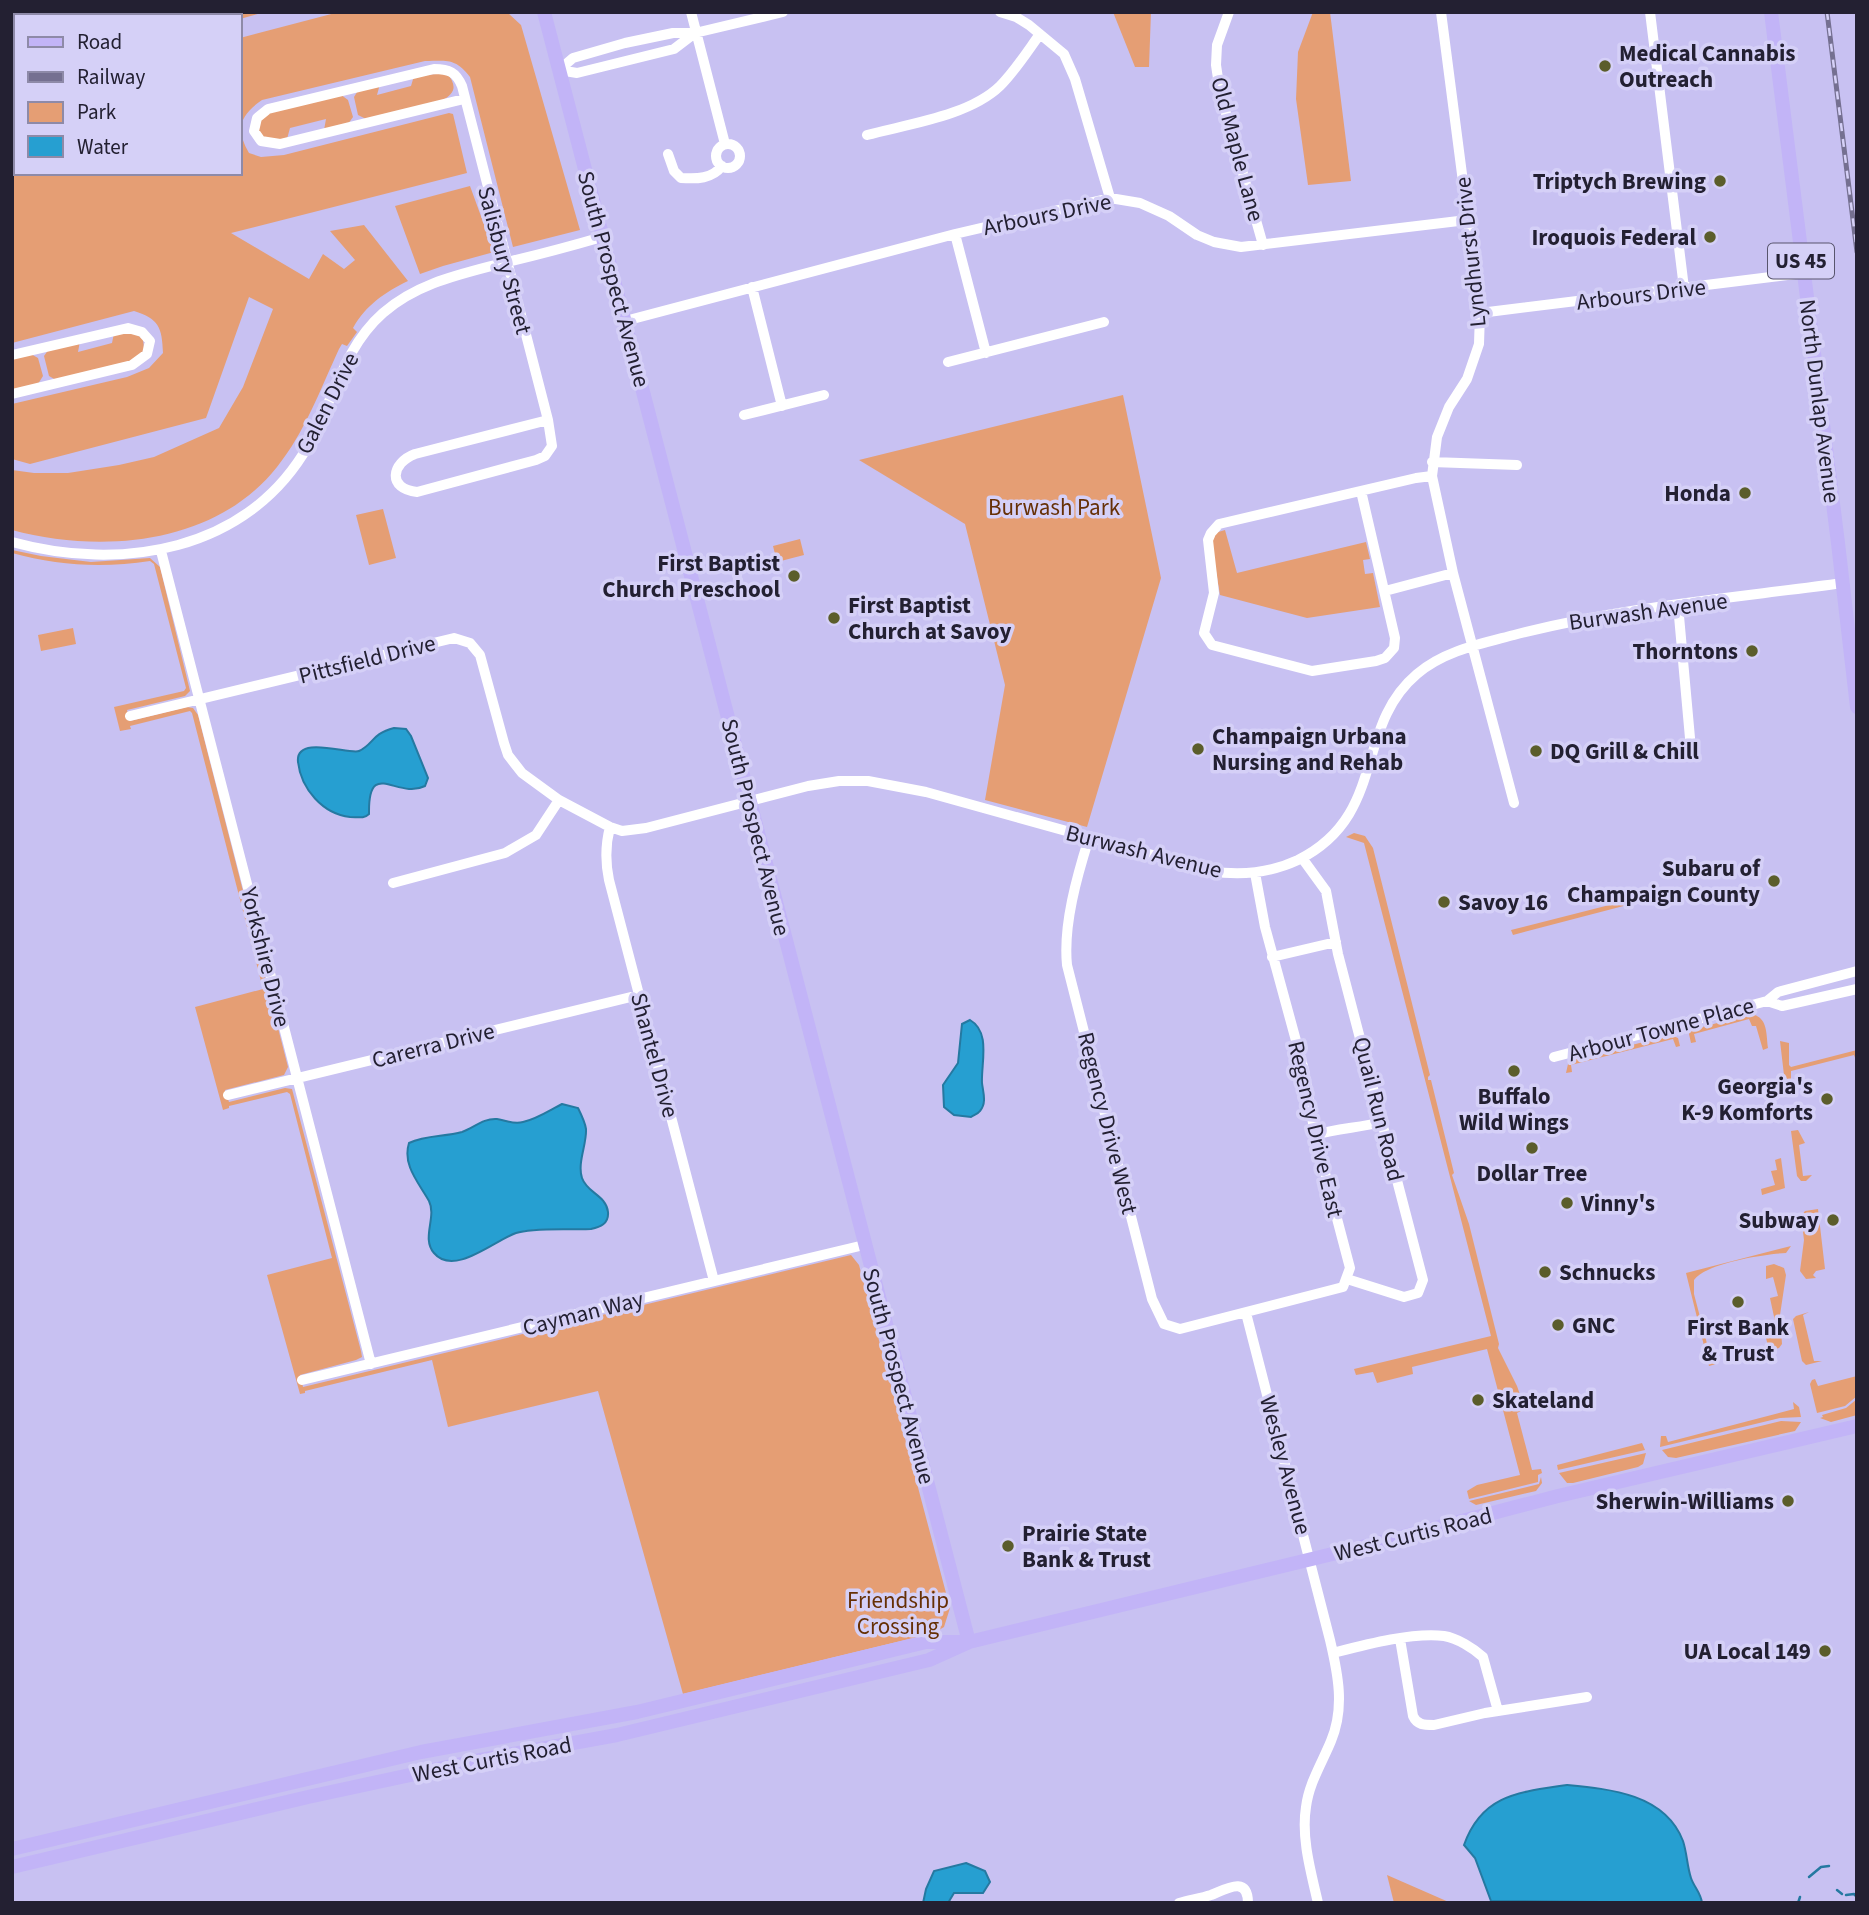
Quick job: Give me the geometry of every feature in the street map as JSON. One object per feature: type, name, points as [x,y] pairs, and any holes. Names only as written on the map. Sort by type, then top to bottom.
[{"type":"main road","name":"South Prospect Avenue","points":[[544,12],[969,1642]]},
{"type":"main road","name":"North Dunlap Avenue","points":[[1771,12],[1857,708]]},
{"type":"main road","name":"West Curtis Road","points":[[12,1867],[308,1797],[475,1761],[617,1735],[929,1660],[969,1642],[1558,1496],[1857,1426]]},
{"type":"main road","name":"West Curtis Road","points":[[12,1849],[421,1752],[624,1714],[926,1642],[969,1642]]},
{"type":"street","points":[[691,12],[725,144]]},
{"type":"street","points":[[559,70],[573,58],[625,43],[673,33],[695,33],[783,12]]},
{"type":"street","points":[[1000,12],[1016,17],[1040,34],[1058,49],[1070,65],[1110,198]]},
{"type":"street","name":"Old Maple Lane","points":[[1229,12],[1217,45],[1216,65],[1220,92],[1263,246]]},
{"type":"street","name":"Lyndhurst Drive","points":[[1441,12],[1480,313],[1479,344],[1467,379],[1443,419],[1437,436],[1432,476],[1453,573],[1514,803]]},
{"type":"street","points":[[1650,12],[1684,288]]},
{"type":"street","points":[[559,70],[577,73],[674,49],[695,33]]},
{"type":"street","points":[[867,135],[960,110],[984,99],[1008,77],[1040,34]]},
{"type":"street","points":[[625,43],[630,60]]},
{"type":"street","name":"Salisbury Street","points":[[464,99],[280,144],[261,141],[254,131],[257,118],[268,109],[434,69],[452,71],[458,76],[548,420],[552,446],[545,456],[536,460],[417,492],[403,488],[396,479],[396,469],[405,458],[548,420]]},
{"type":"street","points":[[725,144],[733,144],[738,148],[740,159],[733,167],[722,166],[717,161],[719,148],[725,144]]},
{"type":"street","points":[[668,154],[674,171],[681,178],[707,177],[716,174],[722,166]]},
{"type":"street","name":"Arbours Drive","points":[[625,320],[955,234],[1110,198],[1124,199],[1155,209],[1197,235],[1214,242],[1241,247],[1467,220]]},
{"type":"street","points":[[955,234],[986,353]]},
{"type":"street","name":"Galen Drive","points":[[12,542],[55,552],[110,555],[161,551],[219,529],[257,505],[284,479],[307,447],[353,350],[382,313],[412,292],[429,284],[602,237]]},
{"type":"street","name":"Arbours Drive","points":[[1480,313],[1803,273]]},
{"type":"street","points":[[752,287],[782,406]]},
{"type":"street","points":[[948,362],[1104,322]]},
{"type":"street","points":[[12,355],[128,328],[142,332],[149,341],[150,348],[144,358],[132,365],[12,394]]},
{"type":"street","points":[[744,415],[824,395]]},
{"type":"street","points":[[1432,462],[1517,465]]},
{"type":"street","points":[[1361,491],[1396,643],[1385,658],[1303,671],[1212,645],[1204,633],[1214,593],[1208,541],[1214,528],[1228,522],[1416,478],[1432,476]]},
{"type":"street","name":"Yorkshire Drive","points":[[161,551],[371,1364]]},
{"type":"street","points":[[1385,591],[1453,573]]},
{"type":"street","name":"Burwash Avenue","points":[[749,802],[824,783],[868,781],[926,792],[1210,871],[1230,874],[1269,871],[1302,858],[1328,841],[1351,813],[1363,788],[1381,727],[1397,695],[1430,663],[1472,646],[1585,618],[1843,583]]},
{"type":"street","points":[[1678,606],[1689,738]]},
{"type":"street","name":"Pittsfield Drive","points":[[130,716],[450,638],[470,643],[480,655],[504,743],[514,765],[559,800],[622,831],[646,828],[749,802]]},
{"type":"street","points":[[393,883],[505,853],[536,835],[559,800]]},
{"type":"street","name":"Shantel Drive","points":[[610,827],[605,861],[713,1281]]},
{"type":"street","name":"Regency Drive West","points":[[1089,838],[1068,918],[1065,947],[1067,965],[1152,1298],[1164,1324],[1180,1329],[1246,1313]]},
{"type":"street","name":"Quail Run Road","points":[[1302,858],[1326,891],[1336,942],[1423,1280],[1415,1295],[1404,1297],[1347,1279]]},
{"type":"street","name":"Regency Drive East","points":[[1255,873],[1272,957],[1304,1070],[1315,1135],[1350,1268],[1347,1279]]},
{"type":"street","points":[[1272,957],[1336,942]]},
{"type":"street","name":"Arbour Towne Place","points":[[1554,1056],[1767,1001],[1778,992],[1857,971]]},
{"type":"street","name":"Arbour Towne Place","points":[[1767,1001],[1782,1006],[1857,989]]},
{"type":"street","name":"Carerra Drive","points":[[228,1095],[639,996]]},
{"type":"street","points":[[1315,1135],[1382,1122]]},
{"type":"street","name":"Cayman Way","points":[[302,1381],[864,1245]]},
{"type":"street","points":[[1246,1313],[1343,1287],[1347,1279]]},
{"type":"street","name":"Wesley Avenue","points":[[1246,1313],[1310,1559],[1339,1687],[1339,1716],[1333,1738],[1314,1778],[1305,1809],[1306,1840],[1318,1903]]},
{"type":"street","points":[[1333,1653],[1401,1639],[1445,1636],[1483,1657],[1498,1711]]},
{"type":"street","points":[[1401,1639],[1413,1716],[1416,1722],[1423,1725],[1434,1726],[1498,1711],[1587,1698]]},
{"type":"street","points":[[1179,1903],[1211,1895],[1235,1885],[1247,1893],[1248,1903]]},
{"type":"green space","points":[[12,12],[265,12],[242,18],[242,14],[14,14],[14,175],[242,175],[242,137],[249,153],[261,157],[284,155],[453,114],[467,173],[231,233],[309,279],[323,254],[344,269],[355,260],[330,231],[364,225],[408,281],[377,300],[364,312],[353,328],[357,332],[347,346],[342,344],[339,349],[287,454],[252,493],[222,513],[190,528],[155,537],[119,541],[83,541],[12,530],[12,470],[68,473],[119,465],[154,457],[219,428],[243,387],[273,309],[249,297],[206,418],[30,464],[12,459],[12,404],[127,377],[149,368],[163,353],[162,337],[154,321],[134,311],[12,343]]},
{"type":"green space","points":[[339,12],[507,12],[521,25],[580,230],[513,247],[470,77],[455,64],[425,61],[262,100],[242,123],[242,37]]},
{"type":"green space","points":[[1113,12],[1151,12],[1149,67],[1135,67]]},
{"type":"green space","points":[[1313,12],[1330,12],[1351,181],[1308,185],[1296,99],[1298,52]]},
{"type":"green space","points":[[447,73],[453,89],[450,95],[441,101],[366,119],[358,115],[354,97],[359,89],[380,84],[377,95],[411,86],[414,76]]},
{"type":"green space","points":[[340,94],[348,100],[353,117],[348,124],[324,130],[326,119],[290,128],[287,139],[278,141],[264,138],[258,129],[261,118],[266,113]]},
{"type":"green space","points":[[470,186],[494,252],[420,274],[395,206]]},
{"type":"green space","points":[[132,331],[143,339],[144,349],[141,355],[130,361],[56,380],[49,376],[44,356],[49,349],[80,341],[78,352],[112,343],[114,333]]},
{"type":"green space","points":[[29,353],[38,358],[43,376],[38,384],[12,390],[12,358]]},
{"type":"green space","name":"Burwash Park","points":[[1123,395],[1161,578],[1087,827],[985,800],[1005,685],[965,524],[859,460]]},
{"type":"green space","points":[[383,509],[396,558],[369,565],[356,515]]},
{"type":"green space","points":[[1225,530],[1237,573],[1366,542],[1370,559],[1363,560],[1365,574],[1373,573],[1380,607],[1307,618],[1220,595],[1211,541],[1215,533]]},
{"type":"green space","points":[[800,539],[804,555],[777,562],[773,546]]},
{"type":"green space","name":"Friendship Crossing","points":[[12,550],[91,562],[150,558],[160,567],[190,691],[185,696],[127,710],[130,721],[187,707],[193,708],[198,715],[288,1067],[284,1075],[225,1090],[229,1102],[285,1088],[292,1089],[361,1351],[362,1357],[356,1360],[300,1375],[303,1387],[851,1255],[859,1265],[950,1608],[944,1627],[934,1633],[683,1694],[598,1391],[448,1427],[432,1360],[300,1394],[267,1275],[332,1258],[290,1094],[287,1092],[229,1106],[223,1110],[195,1007],[263,989],[192,713],[190,711],[130,726],[131,729],[120,731],[114,707],[184,691],[186,688],[154,564],[150,561],[116,565],[64,563],[12,553]]},
{"type":"green space","points":[[73,628],[76,644],[41,651],[38,635]]},
{"type":"green space","points":[[1354,833],[1365,836],[1373,848],[1430,1075],[1428,1080],[1431,1080],[1454,1173],[1452,1175],[1469,1224],[1498,1348],[1525,1409],[1517,1413],[1532,1470],[1541,1469],[1542,1473],[1538,1475],[1538,1482],[1469,1499],[1467,1491],[1477,1485],[1520,1475],[1487,1349],[1412,1367],[1413,1374],[1377,1383],[1373,1372],[1356,1375],[1354,1369],[1491,1336],[1364,843],[1346,837]]},
{"type":"green space","points":[[1633,899],[1635,903],[1513,935],[1511,930]]},
{"type":"green space","points":[[1751,1014],[1761,1018],[1763,1022],[1768,1048],[1763,1050],[1756,1026],[1752,1026],[1749,1019],[1694,1034],[1696,1042],[1691,1043],[1691,1030]]},
{"type":"green space","points":[[1671,1035],[1678,1038],[1680,1046],[1676,1047],[1673,1039],[1571,1065],[1572,1072],[1566,1073],[1568,1064],[1573,1060]]},
{"type":"green space","points":[[1780,1041],[1789,1043],[1791,1067],[1857,1050],[1857,1063],[1854,1055],[1791,1071],[1791,1080],[1788,1080],[1784,1075]]},
{"type":"green space","points":[[1798,1130],[1805,1143],[1799,1145],[1803,1176],[1812,1175],[1806,1181],[1801,1181],[1797,1176],[1791,1131]]},
{"type":"green space","points":[[1781,1158],[1785,1188],[1762,1195],[1761,1189],[1775,1185],[1771,1171],[1777,1170],[1775,1160]]},
{"type":"green space","points":[[1818,1209],[1825,1269],[1816,1271],[1813,1275],[1816,1278],[1806,1279],[1800,1271],[1804,1240],[1801,1216],[1805,1211]]},
{"type":"green space","points":[[1791,1246],[1786,1253],[1723,1264],[1700,1274],[1694,1280],[1694,1294],[1710,1355],[1715,1354],[1714,1349],[1719,1359],[1716,1364],[1709,1366],[1686,1273]]},
{"type":"green space","points":[[1774,1264],[1784,1268],[1786,1275],[1780,1315],[1782,1344],[1779,1348],[1739,1357],[1734,1348],[1740,1347],[1742,1353],[1768,1346],[1766,1338],[1776,1326],[1770,1298],[1778,1296],[1773,1277],[1766,1279],[1766,1266]]},
{"type":"green space","points":[[1809,1312],[1803,1315],[1814,1361],[1822,1361],[1806,1365],[1802,1361],[1793,1319]]},
{"type":"green space","points":[[1857,1376],[1857,1396],[1845,1406],[1817,1413],[1810,1384],[1812,1380],[1815,1379],[1818,1386]]},
{"type":"green space","points":[[1857,1399],[1857,1415],[1831,1422],[1820,1418],[1846,1408]]},
{"type":"green space","points":[[1793,1402],[1799,1407],[1801,1417],[1780,1418],[1660,1447],[1661,1436],[1666,1436],[1668,1442],[1794,1409]]},
{"type":"green space","points":[[1781,1421],[1801,1422],[1795,1431],[1676,1458],[1668,1457],[1662,1450]]},
{"type":"green space","points":[[1642,1443],[1645,1450],[1558,1470],[1557,1465]]},
{"type":"green space","points":[[1646,1453],[1643,1464],[1638,1467],[1573,1483],[1567,1483],[1559,1473]]},
{"type":"green space","points":[[1541,1477],[1542,1483],[1536,1491],[1476,1505],[1469,1501],[1539,1484]]},
{"type":"green space","points":[[1387,1875],[1451,1903],[1394,1903]]},
{"type":"water","points":[[394,728],[406,729],[411,736],[428,778],[425,786],[415,789],[379,784],[373,788],[370,797],[369,814],[363,817],[340,815],[315,799],[300,772],[299,754],[314,747],[359,751],[381,733]]},
{"type":"water","points":[[970,1020],[981,1032],[984,1048],[983,1105],[979,1112],[971,1117],[954,1115],[944,1107],[943,1085],[958,1063],[962,1024]]},
{"type":"water","points":[[562,1104],[578,1108],[584,1121],[586,1135],[581,1166],[582,1178],[607,1206],[608,1216],[605,1222],[591,1229],[523,1231],[475,1255],[452,1261],[442,1259],[434,1253],[429,1241],[431,1207],[410,1166],[407,1151],[409,1143],[462,1132],[492,1119],[523,1122]]},
{"type":"water","points":[[1567,1785],[1618,1792],[1650,1804],[1663,1813],[1675,1825],[1683,1841],[1691,1878],[1702,1903],[1491,1901],[1475,1858],[1464,1845],[1472,1828],[1492,1805],[1505,1798]]},
{"type":"water","points":[[966,1863],[985,1871],[990,1882],[983,1893],[954,1893],[948,1903],[923,1903],[934,1871]]},
{"type":"waterway","points":[[1809,1877],[1821,1867],[1829,1866]]},
{"type":"waterway","points":[[1837,1890],[1842,1894]]},
{"type":"waterway","points":[[1846,1895],[1854,1894],[1857,1897]]},
{"type":"waterway","points":[[1798,1903],[1800,1897]]},
{"type":"railway","points":[[1827,12],[1857,252]]},
{"type":"place","name":"Medical Cannabis Outreach","points":[[1605,66]]},
{"type":"place","name":"Triptych Brewing","points":[[1720,181]]},
{"type":"place","name":"Iroquois Federal","points":[[1710,237]]},
{"type":"place","name":"Honda","points":[[1745,493]]},
{"type":"place","name":"First Baptist Church Preschool","points":[[794,576]]},
{"type":"place","name":"First Baptist Church at Savoy","points":[[834,618]]},
{"type":"place","name":"Thorntons","points":[[1752,651]]},
{"type":"place","name":"Champaign Urbana Nursing and Rehab","points":[[1198,749]]},
{"type":"place","name":"DQ Grill & Chill","points":[[1536,751]]},
{"type":"place","name":"Subaru of Champaign County","points":[[1774,881]]},
{"type":"place","name":"Savoy 16","points":[[1444,902]]},
{"type":"place","name":"Buffalo Wild Wings","points":[[1514,1071]]},
{"type":"place","name":"Georgia's K-9 Komforts","points":[[1827,1099]]},
{"type":"place","name":"Dollar Tree","points":[[1532,1148]]},
{"type":"place","name":"Vinny's","points":[[1567,1203]]},
{"type":"place","name":"Subway","points":[[1833,1220]]},
{"type":"place","name":"Schnucks","points":[[1545,1272]]},
{"type":"place","name":"First Bank & Trust","points":[[1738,1302]]},
{"type":"place","name":"GNC","points":[[1558,1325]]},
{"type":"place","name":"Skateland","points":[[1478,1400]]},
{"type":"place","name":"Sherwin-Williams","points":[[1788,1501]]},
{"type":"place","name":"Prairie State Bank & Trust","points":[[1008,1546]]},
{"type":"place","name":"UA Local 149","points":[[1825,1651]]}]
